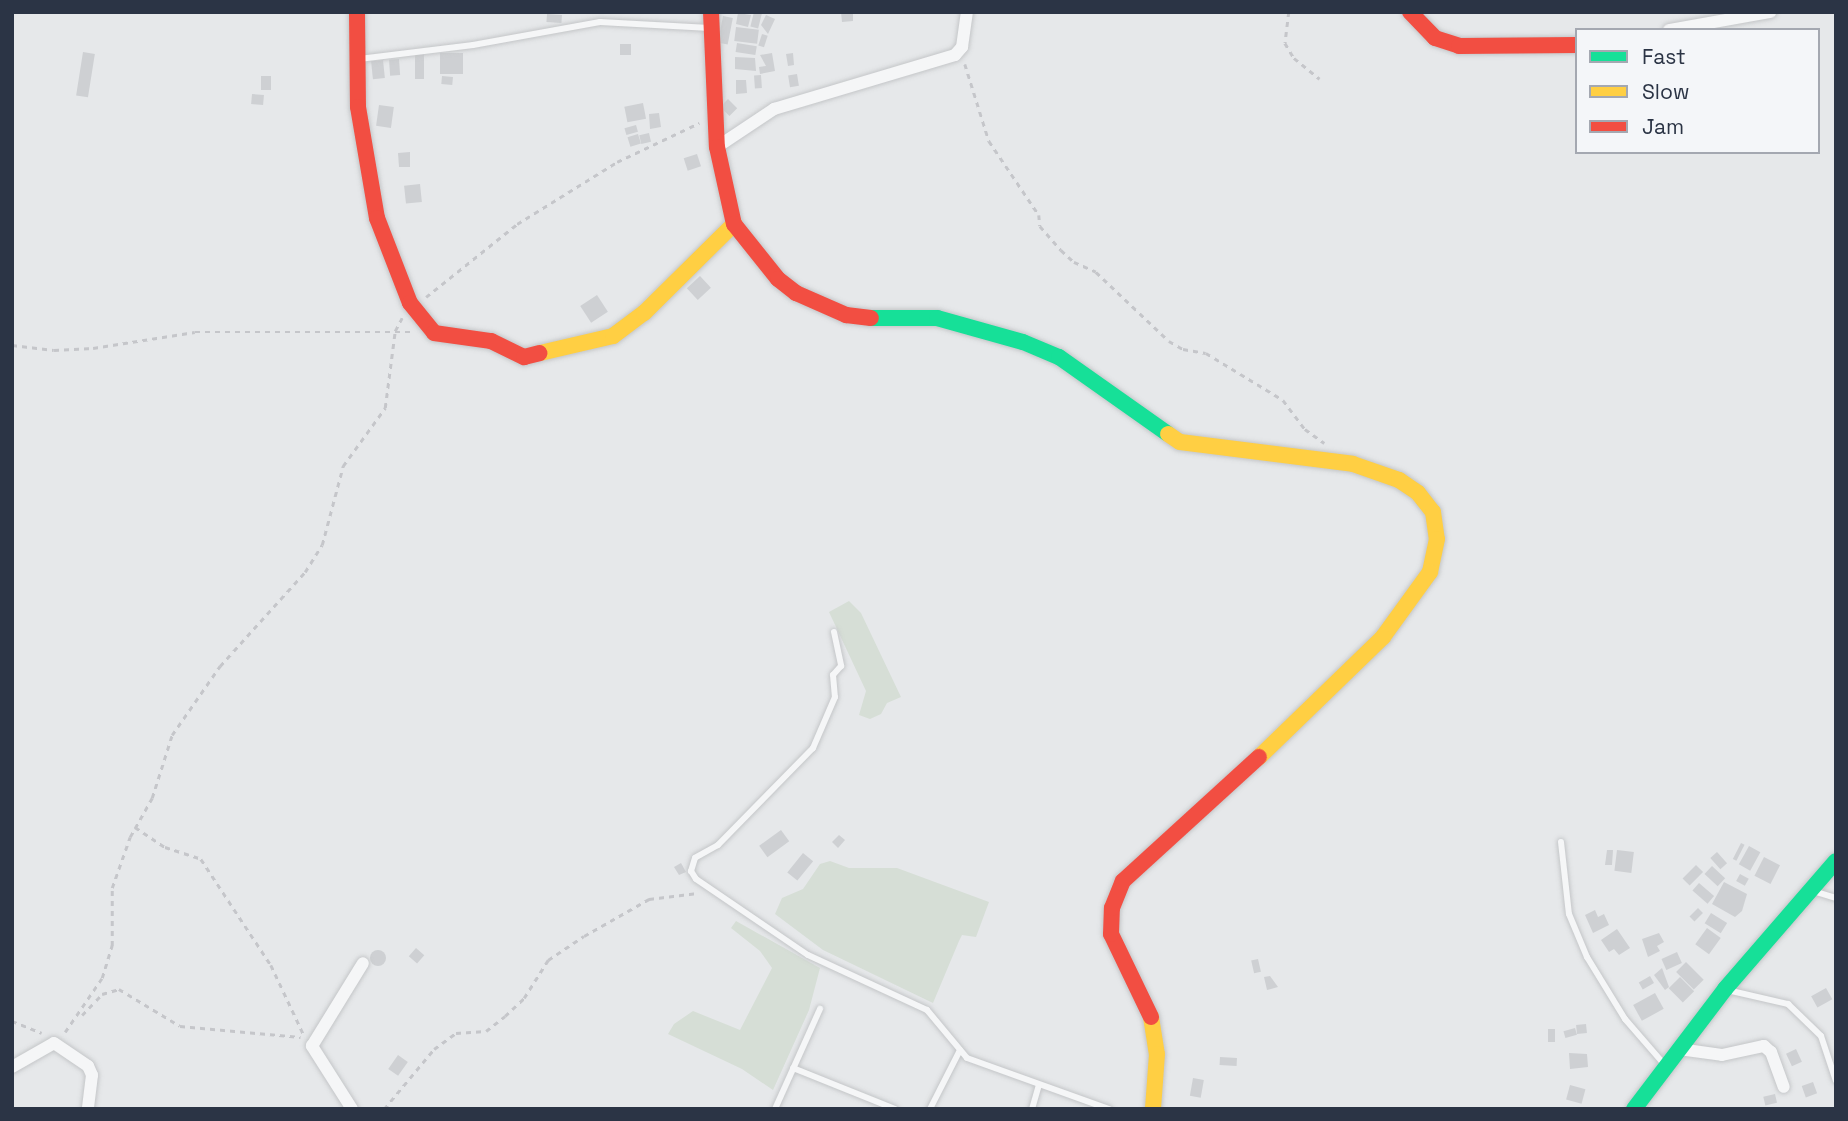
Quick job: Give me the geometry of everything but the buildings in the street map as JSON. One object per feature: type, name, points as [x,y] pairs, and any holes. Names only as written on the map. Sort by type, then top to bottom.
[{"type":"street","points":[[356,12],[366,167],[388,255],[413,306],[434,333],[491,341],[524,357],[613,336],[644,313],[734,224]]},
{"type":"street","points":[[717,147],[774,109],[959,51],[967,12]]},
{"type":"street","points":[[1410,12],[1435,38],[1459,46],[1575,46]]},
{"type":"street","points":[[1680,28],[1770,12]]},
{"type":"street","points":[[710,20],[717,147],[734,224],[778,279],[819,307],[873,318],[937,318],[1023,342],[1059,357],[1180,442],[1344,463],[1399,480],[1418,493],[1433,512],[1436,526],[1434,557],[1419,591],[1342,681],[1123,881],[1112,908],[1111,934],[1143,993],[1154,1025],[1157,1054],[1153,1109]]},
{"type":"street","points":[[1634,1109],[1725,989],[1808,889],[1836,861]]},
{"type":"street","points":[[352,1109],[312,1046],[363,963]]},
{"type":"street","points":[[12,1067],[54,1043],[88,1066],[92,1075],[88,1109]]},
{"type":"street","points":[[1679,1049],[1722,1055],[1764,1046],[1771,1052],[1784,1087]]},
{"type":"lane","points":[[357,59],[473,46],[600,22],[710,20]]},
{"type":"lane","points":[[834,632],[841,666],[832,675],[835,697],[813,748],[718,845],[692,864],[696,879],[808,955],[927,1010],[967,1058],[1109,1109]]},
{"type":"lane","points":[[1561,842],[1569,914],[1587,957],[1625,1019],[1665,1066]]},
{"type":"lane","points":[[1808,889],[1836,898]]},
{"type":"lane","points":[[1725,989],[1745,998],[1788,1004],[1821,1037],[1836,1080]]},
{"type":"lane","points":[[775,1109],[820,1009]]},
{"type":"lane","points":[[930,1109],[960,1050]]},
{"type":"lane","points":[[793,1068],[895,1109]]},
{"type":"lane","points":[[1032,1109],[1039,1085]]},
{"type":"path","points":[[1289,12],[1285,43],[1294,58],[1320,79]]},
{"type":"path","points":[[959,51],[989,141],[1039,215],[1040,226],[1061,250],[1096,272],[1169,341],[1183,349],[1206,353],[1283,400],[1305,429],[1344,463]]},
{"type":"path","points":[[77,1020],[102,978],[112,946],[112,888],[135,827],[152,798],[172,735],[220,666],[298,580],[322,545],[343,466],[385,408],[396,331],[413,306],[443,279],[474,262],[517,224],[663,138],[699,123],[715,122]]},
{"type":"path","points":[[12,345],[54,350],[195,332],[434,333]]},
{"type":"path","points":[[12,1021],[47,1035],[54,1043],[102,994],[119,989],[180,1026],[306,1038],[271,965],[201,859],[165,847],[135,827]]},
{"type":"path","points":[[384,1109],[435,1049],[456,1033],[486,1031],[524,998],[548,960],[584,936],[649,899],[714,890]]},
{"type":"shaded area","points":[[849,601],[861,613],[901,697],[887,703],[881,714],[870,719],[859,715],[866,691],[829,612]]},
{"type":"shaded area","points":[[830,861],[849,868],[897,868],[989,902],[976,937],[962,935],[933,1003],[823,950],[775,914],[782,898],[803,889],[820,864]]},
{"type":"shaded area","points":[[736,921],[820,968],[809,1010],[773,1090],[742,1069],[668,1034],[674,1024],[693,1011],[740,1030],[772,968],[760,951],[731,928]]},
{"type":"traffic: fast","points":[[871,318],[937,318],[1023,342],[1059,357],[1168,434]]},
{"type":"traffic: fast","points":[[1634,1109],[1725,989],[1836,861]]},
{"type":"traffic: slow","points":[[540,353],[613,336],[644,313],[734,224]]},
{"type":"traffic: slow","points":[[1168,434],[1180,442],[1353,464],[1399,480],[1418,493],[1433,512],[1437,539],[1430,572],[1383,637],[1259,757]]},
{"type":"traffic: slow","points":[[1151,1017],[1157,1054],[1153,1109]]},
{"type":"traffic: jam","points":[[357,12],[358,107],[377,218],[410,303],[434,333],[491,341],[524,357],[540,353]]},
{"type":"traffic: jam","points":[[711,12],[717,147],[734,224],[778,279],[796,293],[846,315],[871,318]]},
{"type":"traffic: jam","points":[[1410,12],[1435,38],[1459,46],[1575,45]]},
{"type":"traffic: jam","points":[[1151,1017],[1111,934],[1112,908],[1123,881],[1259,757]]}]
